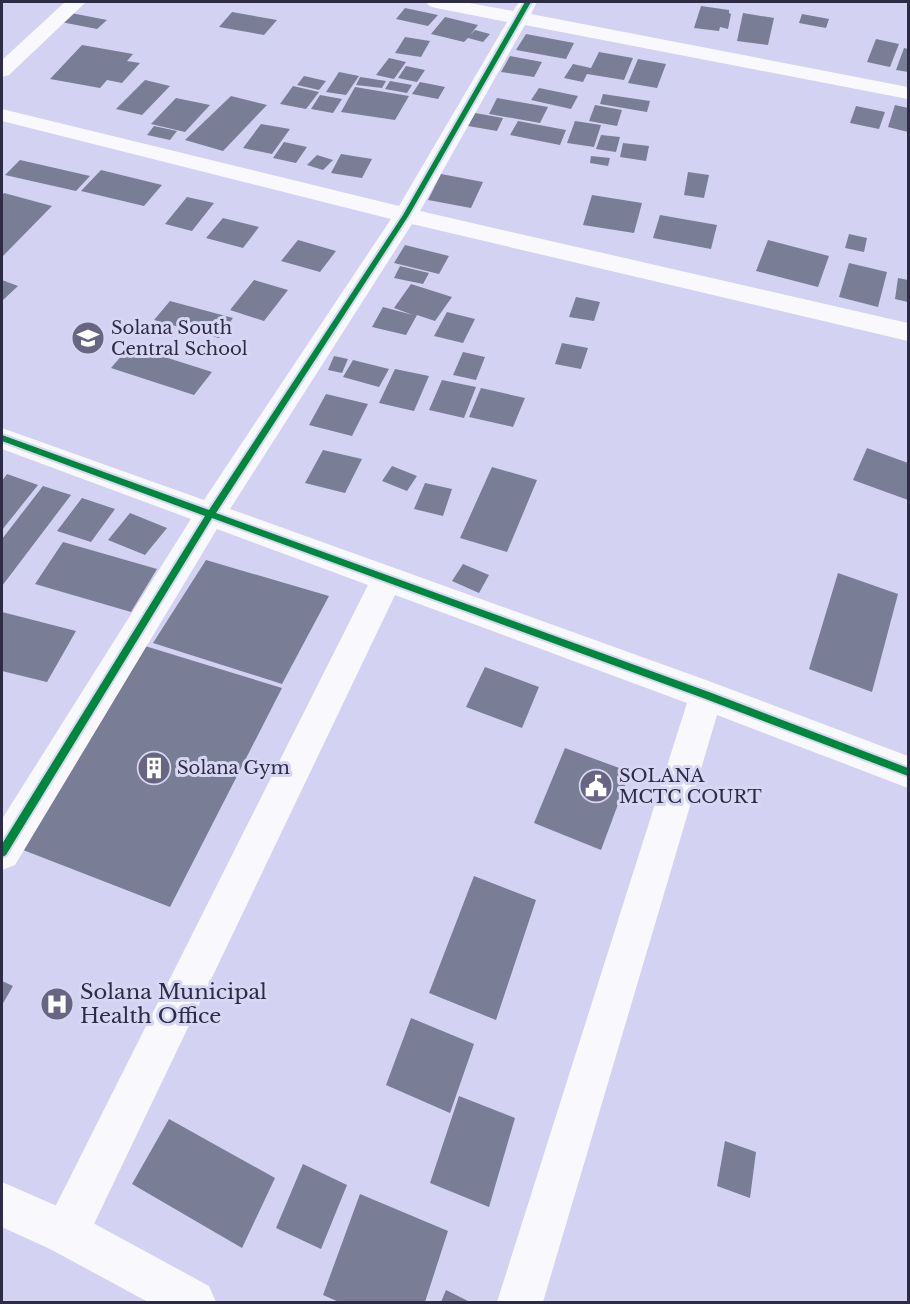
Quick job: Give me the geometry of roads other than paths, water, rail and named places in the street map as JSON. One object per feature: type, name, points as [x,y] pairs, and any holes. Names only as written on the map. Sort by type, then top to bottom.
[{"type":"street","points":[[2,71],[76,2]]},
{"type":"street","points":[[435,2],[523,10],[909,93]]},
{"type":"street","points":[[2,852],[210,515],[406,215],[523,10]]},
{"type":"street","points":[[2,115],[406,215],[909,332]]},
{"type":"street","points":[[2,438],[706,695],[909,772]]},
{"type":"street","points":[[66,1233],[386,580]]},
{"type":"street","points":[[520,1302],[706,695]]},
{"type":"street","points":[[2,1204],[66,1233],[194,1302]]},
{"type":"place","name":"Solana South Central School","points":[[88,338]]},
{"type":"place","name":"Solana Gym","points":[[154,768]]},
{"type":"place","name":"SOLANA MCTC COURT","points":[[596,786]]},
{"type":"place","name":"Solana Municipal Health Office","points":[[57,1004]]}]
